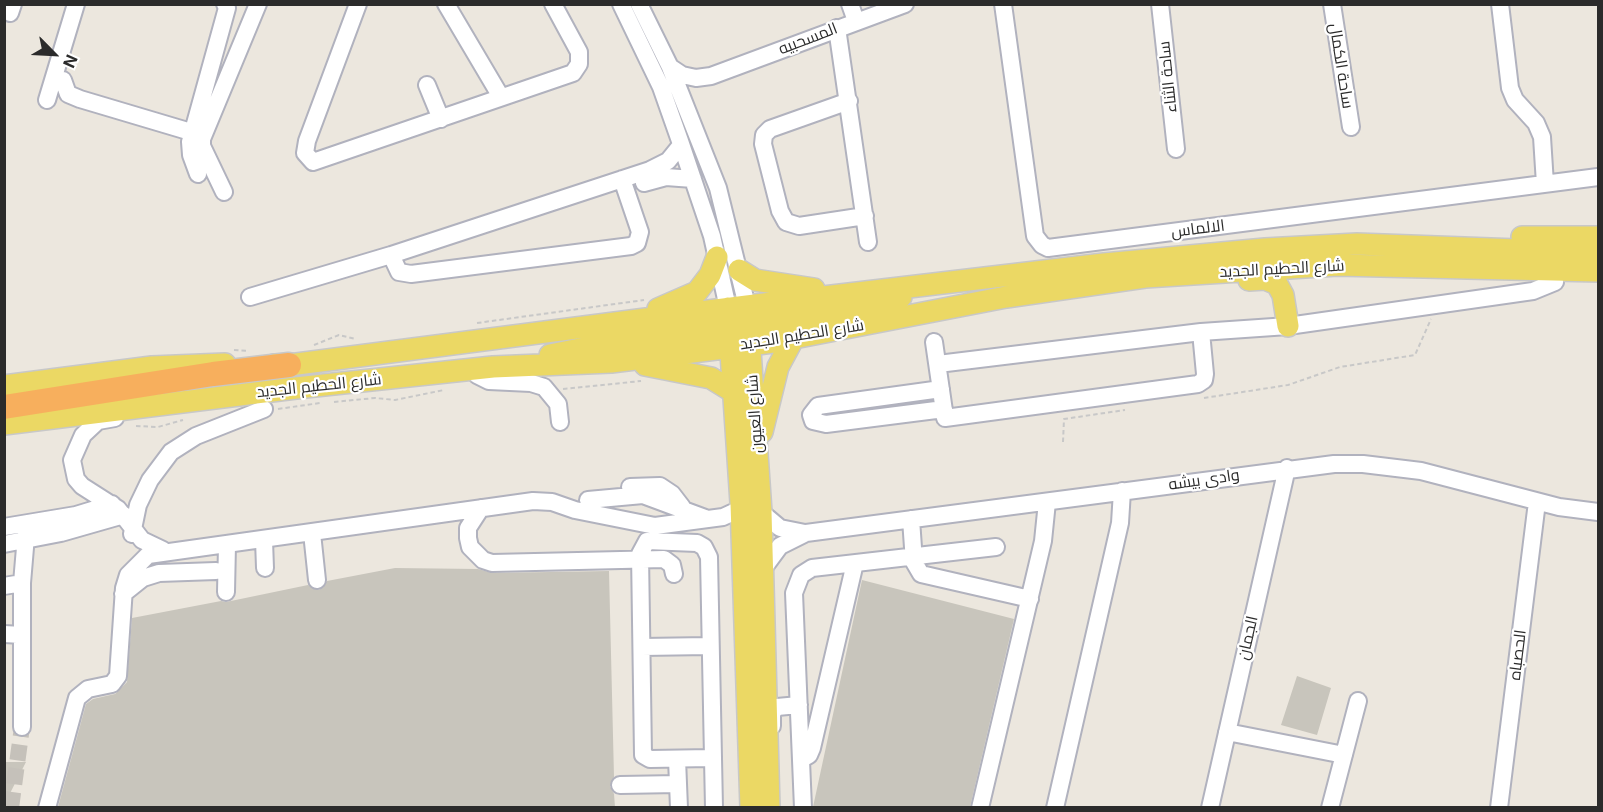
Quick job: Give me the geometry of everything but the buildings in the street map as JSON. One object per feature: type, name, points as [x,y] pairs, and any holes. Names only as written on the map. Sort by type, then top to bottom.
[{"type":"highway","points":[[7,418],[213,374],[289,365]]},
{"type":"main road","points":[[1375,245],[1412,238],[1599,237]]},
{"type":"main road","name":"شارع الحطيم الجديد","points":[[7,418],[484,368],[611,362],[859,293],[1115,262],[1305,246],[1375,245],[1599,253]]},
{"type":"main road","points":[[620,323],[672,305],[694,294],[710,275],[717,257]]},
{"type":"main road","name":"شارع الحطيم الجديد","points":[[4,386],[163,366],[289,365],[620,323],[739,327],[792,339],[1006,297],[1145,278],[1337,265],[1599,271]]},
{"type":"main road","points":[[1503,269],[1555,282],[1599,285]]},
{"type":"main road","points":[[739,270],[755,280],[786,286],[837,288],[859,293]]},
{"type":"main road","points":[[1145,278],[1177,284],[1272,280],[1283,295],[1288,326]]},
{"type":"main road","points":[[484,368],[590,347],[876,306],[920,286]]},
{"type":"main road","name":"شارع العيون","points":[[739,327],[732,391],[741,503],[751,807]]},
{"type":"main road","name":"شارع العيون","points":[[739,327],[758,444],[770,807]]},
{"type":"main road","points":[[758,444],[777,372],[792,339]]},
{"type":"main road","points":[[611,362],[704,375],[719,381],[732,391]]},
{"type":"street","points":[[47,100],[76,4]]},
{"type":"street","points":[[198,174],[191,155],[191,132],[227,8],[225,4]]},
{"type":"street","points":[[224,192],[202,146],[202,139],[258,4]]},
{"type":"street","points":[[358,4],[307,141],[305,153],[308,159],[319,162],[567,75],[577,69],[579,52],[553,4]]},
{"type":"street","points":[[446,4],[501,97]]},
{"type":"street","name":"شارع العيون","points":[[621,4],[661,87],[693,179],[739,327]]},
{"type":"street","name":"شارع العيون","points":[[639,4],[670,67],[718,188],[739,270],[739,327]]},
{"type":"street","points":[[850,4],[856,21]]},
{"type":"street","name":"المسحبيه","points":[[670,67],[682,75],[696,78],[711,76],[905,4]]},
{"type":"street","name":"الالماس","points":[[1003,4],[1035,236],[1042,245],[1048,248],[1599,177]]},
{"type":"street","name":"ساحة الثناء","points":[[1160,4],[1176,149]]},
{"type":"street","name":"ساحة الكمال","points":[[1332,4],[1351,127]]},
{"type":"street","points":[[1500,4],[1510,88],[1515,100],[1536,123],[1542,137],[1545,184]]},
{"type":"street","points":[[837,28],[868,242]]},
{"type":"street","name":"المسحبيه","points":[[685,105],[692,94],[711,76]]},
{"type":"street","points":[[63,80],[68,94],[80,99],[191,132]]},
{"type":"street","points":[[427,85],[441,119]]},
{"type":"street","points":[[849,101],[770,129],[764,135],[763,144],[780,211],[786,222],[799,226],[865,216]]},
{"type":"street","points":[[652,175],[681,146]]},
{"type":"street","points":[[250,297],[652,175],[693,179]]},
{"type":"street","points":[[391,255],[399,272],[411,274],[631,246],[637,243],[640,232],[624,184]]},
{"type":"street","points":[[938,364],[1200,332],[1288,326],[1533,291],[1555,282]]},
{"type":"street","points":[[934,342],[945,418],[1198,384],[1204,380],[1205,375],[1200,332]]},
{"type":"street","points":[[484,368],[477,375],[489,381],[531,383],[549,392],[558,404],[560,422]]},
{"type":"street","points":[[941,389],[818,406],[812,415],[813,421],[826,424],[944,409]]},
{"type":"street","points":[[151,404],[132,415],[98,421],[90,427],[78,444],[72,460],[76,478],[81,486],[122,516],[142,540],[163,550]]},
{"type":"street","points":[[22,727],[22,583],[16,534],[122,516],[138,505],[150,480],[171,452],[196,436],[264,409]]},
{"type":"street","name":"وادى بيشه","points":[[761,512],[780,528],[806,533],[1287,468],[1334,464],[1392,466],[1421,471],[1537,502],[1599,512]]},
{"type":"street","name":"الجمان","points":[[1210,807],[1287,468]]},
{"type":"street","points":[[1055,807],[1120,523],[1122,491]]},
{"type":"street","points":[[588,496],[643,495],[709,519]]},
{"type":"street","points":[[47,807],[76,698],[88,689],[112,684],[118,676],[123,594],[128,575],[135,564],[148,555],[163,550],[227,545],[481,508],[545,501],[654,526],[728,516],[741,503]]},
{"type":"street","points":[[980,807],[1045,531],[1047,502]]},
{"type":"street","name":"الحصباه","points":[[1499,807],[1537,502]]},
{"type":"street","points":[[481,508],[468,528],[470,547],[483,560],[492,563],[640,558],[668,561],[674,574]]},
{"type":"street","points":[[506,562],[490,557],[480,546],[480,530],[489,517],[526,508],[552,510],[578,518],[600,515]]},
{"type":"street","points":[[122,516],[135,564]]},
{"type":"street","points":[[910,519],[917,571],[925,576],[1030,599]]},
{"type":"street","points":[[312,533],[317,580]]},
{"type":"street","name":"وادى بيشه","points":[[763,569],[780,546],[806,533]]},
{"type":"street","points":[[264,540],[265,568]]},
{"type":"street","points":[[711,758],[650,759],[643,755],[640,558],[644,544],[652,540],[675,544],[697,543],[704,547],[710,565],[709,646],[714,807]]},
{"type":"street","points":[[226,592],[227,545]]},
{"type":"street","points":[[803,807],[794,593],[797,580],[812,568],[996,547]]},
{"type":"street","points":[[802,759],[808,755],[813,744],[855,563]]},
{"type":"street","points":[[123,594],[135,582],[151,575],[216,572]]},
{"type":"street","points":[[4,586],[22,583]]},
{"type":"street","points":[[4,634],[22,635]]},
{"type":"street","points":[[642,647],[709,646]]},
{"type":"street","points":[[766,675],[775,693],[799,700]]},
{"type":"street","points":[[768,758],[773,750],[774,710],[799,700]]},
{"type":"street","points":[[1330,807],[1358,700]]},
{"type":"street","points":[[1227,732],[1344,755]]},
{"type":"street","points":[[677,759],[679,807]]},
{"type":"street","points":[[620,781],[678,781]]},
{"type":"path","points":[[475,324],[524,314],[650,299]]},
{"type":"path","points":[[1204,398],[1288,385],[1340,367],[1415,355],[1431,325],[1431,305]]},
{"type":"path","points":[[311,347],[324,339],[339,335],[360,341]]},
{"type":"path","points":[[227,349],[255,351]]},
{"type":"path","points":[[549,392],[645,380]]},
{"type":"path","points":[[333,402],[375,398],[395,400],[450,389]]},
{"type":"path","points":[[264,409],[296,408],[323,403]]},
{"type":"path","points":[[1063,442],[1064,419],[1134,408]]},
{"type":"path","points":[[128,426],[158,427],[184,420]]},
{"type":"tunnel","points":[[11,808],[22,727]]}]
